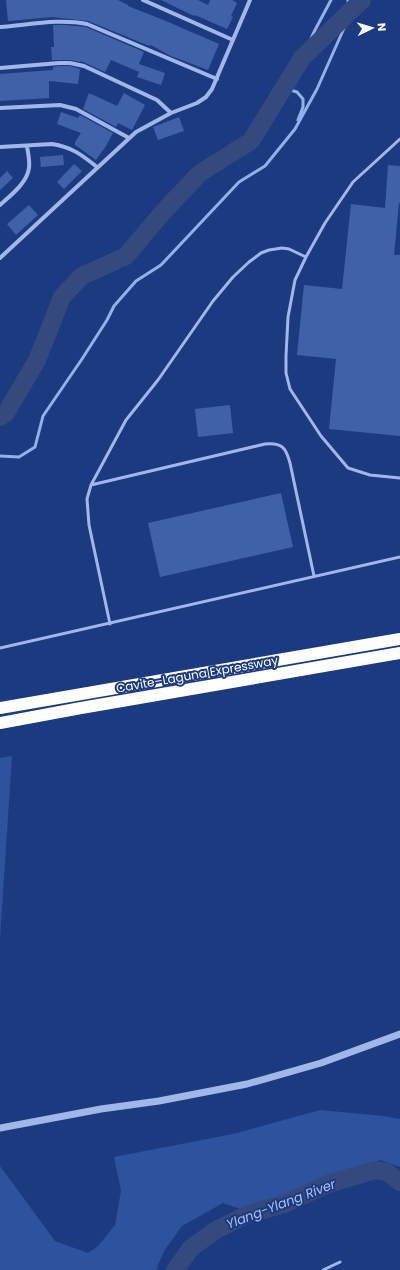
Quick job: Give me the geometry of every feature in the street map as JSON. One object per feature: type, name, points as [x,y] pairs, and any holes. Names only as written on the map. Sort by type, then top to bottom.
[{"type":"highway","name":"Cavite–Laguna Expressway","points":[[0,708],[400,639]]},
{"type":"highway","name":"Cavite–Laguna Expressway","points":[[0,723],[400,653]]},
{"type":"street","points":[[143,0],[233,40]]},
{"type":"street","points":[[0,258],[136,132],[171,113],[197,103],[206,97],[217,79],[250,0]]},
{"type":"street","points":[[0,27],[60,21],[73,21],[87,24],[217,79]]},
{"type":"street","points":[[0,68],[59,63],[70,63],[84,66],[157,100],[171,113]]},
{"type":"street","points":[[0,108],[60,105],[76,109],[129,138]]},
{"type":"street","points":[[0,147],[52,144],[71,149],[97,167]]},
{"type":"street","points":[[0,205],[26,178],[30,168],[27,146]]},
{"type":"street","points":[[0,1128],[159,1101],[247,1084],[321,1063],[400,1034]]},
{"type":"lane","points":[[400,139],[352,182],[325,223],[306,257],[295,280],[288,317],[286,373],[290,389],[322,436],[348,468],[370,475],[400,478]]},
{"type":"lane","points":[[110,624],[89,525],[87,499],[91,485],[126,420],[158,380],[213,301],[233,277],[261,253],[269,250],[282,248],[289,249],[306,257]]},
{"type":"lane","points":[[91,485],[265,444],[271,443],[281,445],[285,448],[290,463],[314,576]]},
{"type":"lane","points":[[0,648],[400,557]]},
{"type":"lane","points":[[323,1270],[340,1262]]},
{"type":"shaded area","points":[[12,756],[0,939],[0,758]]},
{"type":"shaded area","points":[[320,1110],[400,1119],[400,1167],[380,1160],[324,1179],[259,1206],[241,1209],[223,1203],[182,1226],[164,1251],[156,1270],[0,1270],[0,1166],[55,1241],[88,1253],[98,1246],[115,1225],[121,1191],[114,1157],[233,1134]]},
{"type":"building","points":[[6,0],[118,0],[128,6],[219,44],[208,70],[171,56],[151,45],[147,45],[88,21],[52,17],[8,21]]},
{"type":"building","points":[[161,0],[198,0],[208,5],[210,0],[232,0],[237,3],[231,16],[233,17],[227,29],[195,15],[194,16]]},
{"type":"building","points":[[53,25],[86,27],[144,52],[139,64],[165,73],[161,85],[137,77],[139,72],[111,60],[105,72],[81,61],[52,60],[51,47],[54,47]]},
{"type":"building","points":[[70,66],[80,69],[78,84],[49,81],[49,98],[0,101],[0,74],[53,70],[53,67]]},
{"type":"building","points":[[89,93],[117,106],[124,93],[145,105],[132,130],[118,123],[116,127],[83,109]]},
{"type":"building","points":[[61,112],[78,118],[80,115],[113,133],[96,160],[75,145],[75,142],[81,133],[57,124]]},
{"type":"building","points":[[179,117],[184,131],[158,140],[153,127]]},
{"type":"building","points":[[63,155],[64,165],[41,167],[40,157]]},
{"type":"building","points":[[74,164],[82,171],[64,189],[57,182]]},
{"type":"building","points":[[388,165],[400,166],[400,203],[394,255],[400,255],[400,436],[329,429],[336,359],[297,355],[304,285],[342,289],[351,204],[385,208]]},
{"type":"building","points":[[7,171],[13,178],[0,190],[0,178]]},
{"type":"building","points":[[29,205],[38,215],[16,235],[7,224]]},
{"type":"building","points":[[230,405],[233,433],[198,437],[195,409]]},
{"type":"building","points":[[281,493],[293,547],[160,577],[148,523]]},
{"type":"waterway","points":[[302,58],[331,0]]},
{"type":"waterway","points":[[348,0],[348,2],[359,3]]},
{"type":"waterway","points":[[0,417],[6,413],[37,360],[62,297],[82,276],[126,256],[162,213],[200,173],[251,141],[302,58],[362,0]]},
{"type":"waterway","points":[[0,456],[19,457],[35,447],[43,416],[82,359],[107,320],[114,306],[136,281],[161,265],[239,182],[265,166],[295,129],[317,89],[353,8]]},
{"type":"waterway","points":[[293,73],[287,89],[297,92],[303,99],[303,107],[298,120]]},
{"type":"waterway","name":"Ylang-Ylang River","points":[[175,1270],[191,1248],[216,1230],[248,1214],[284,1204],[328,1184],[375,1170],[387,1172],[400,1182]]}]
